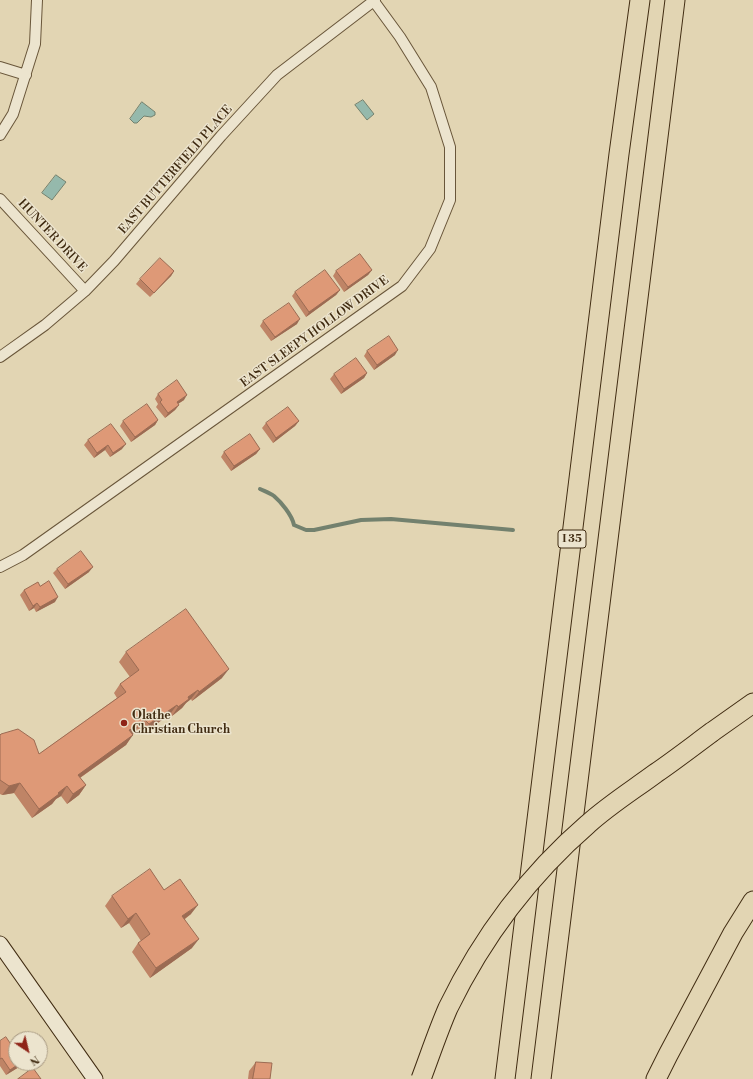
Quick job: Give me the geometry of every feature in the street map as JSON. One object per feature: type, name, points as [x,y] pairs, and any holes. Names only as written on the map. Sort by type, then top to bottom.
[{"type":"highway","name":"I 35","points":[[505,1079],[617,169],[640,0]]},
{"type":"highway","points":[[541,1079],[675,0]]},
{"type":"highway","points":[[421,1079],[448,1009],[466,974],[487,938],[508,908],[537,874],[558,851],[619,798],[655,774],[753,703]]},
{"type":"highway","points":[[656,1079],[733,933],[753,901]]},
{"type":"main road","points":[[0,944],[95,1079]]},
{"type":"street","points":[[0,135],[13,114],[35,44],[37,0]]},
{"type":"street","name":"EAST BUTTERFIELD PLACE","points":[[0,357],[45,325],[85,291],[114,262],[221,136],[277,75],[374,0]]},
{"type":"street","name":"EAST SLEEPY HOLLOW DRIVE","points":[[0,567],[23,555],[402,286],[430,249],[450,200],[450,147],[431,87],[400,37],[374,0]]},
{"type":"street","points":[[0,67],[26,75]]},
{"type":"street","name":"HUNTER DRIVE","points":[[0,199],[85,291]]},
{"type":"water","points":[[363,100],[374,114],[367,120],[355,105]]},
{"type":"water","points":[[142,102],[155,112],[155,115],[151,117],[144,116],[137,123],[134,123],[130,119]]},
{"type":"water","points":[[56,175],[66,182],[52,200],[42,193]]},
{"type":"building","points":[[360,254],[372,270],[348,287],[336,271]]},
{"type":"building","points":[[160,258],[174,271],[154,293],[140,279]]},
{"type":"building","points":[[325,270],[340,290],[309,312],[295,292]]},
{"type":"building","points":[[289,303],[300,319],[275,337],[263,321]]},
{"type":"building","points":[[389,336],[398,350],[377,365],[367,351]]},
{"type":"building","points":[[356,358],[367,373],[344,389],[334,374]]},
{"type":"building","points":[[177,380],[187,395],[177,402],[179,405],[168,413],[160,402],[162,400],[158,394]]},
{"type":"building","points":[[147,404],[158,420],[135,437],[123,421]]},
{"type":"building","points":[[288,407],[299,421],[276,438],[266,423]]},
{"type":"building","points":[[111,424],[126,444],[113,453],[108,445],[97,453],[88,440]]},
{"type":"building","points":[[250,434],[260,449],[234,466],[224,452]]},
{"type":"building","points":[[81,551],[93,567],[68,584],[57,569]]},
{"type":"building","points":[[49,581],[58,597],[40,607],[37,603],[33,606],[24,590],[38,582],[40,586]]},
{"type":"building","name":"Olathe Christian Church","points":[[186,609],[229,669],[199,692],[198,690],[188,697],[189,699],[178,707],[177,705],[149,724],[144,719],[138,727],[129,730],[133,735],[78,775],[86,785],[73,794],[67,786],[39,809],[20,783],[9,786],[0,780],[1,734],[18,729],[34,740],[39,754],[126,692],[120,684],[139,670],[126,652]]},
{"type":"building","points":[[150,869],[164,890],[180,879],[198,905],[182,916],[199,939],[156,968],[138,943],[150,934],[136,913],[128,919],[112,896]]},
{"type":"building","points":[[6,1037],[8,1040],[8,1067],[2,1058],[0,1059],[0,1041]]},
{"type":"building","points":[[256,1062],[272,1063],[270,1079],[253,1079]]},
{"type":"building","points":[[29,1071],[35,1071],[41,1079],[18,1079]]},
{"type":"waterway","points":[[260,489],[272,495],[280,502],[289,513],[294,525],[306,530],[314,530],[361,520],[391,519],[513,530]]},
{"type":"place","name":"Olathe Christian Church","points":[[124,723]]}]
